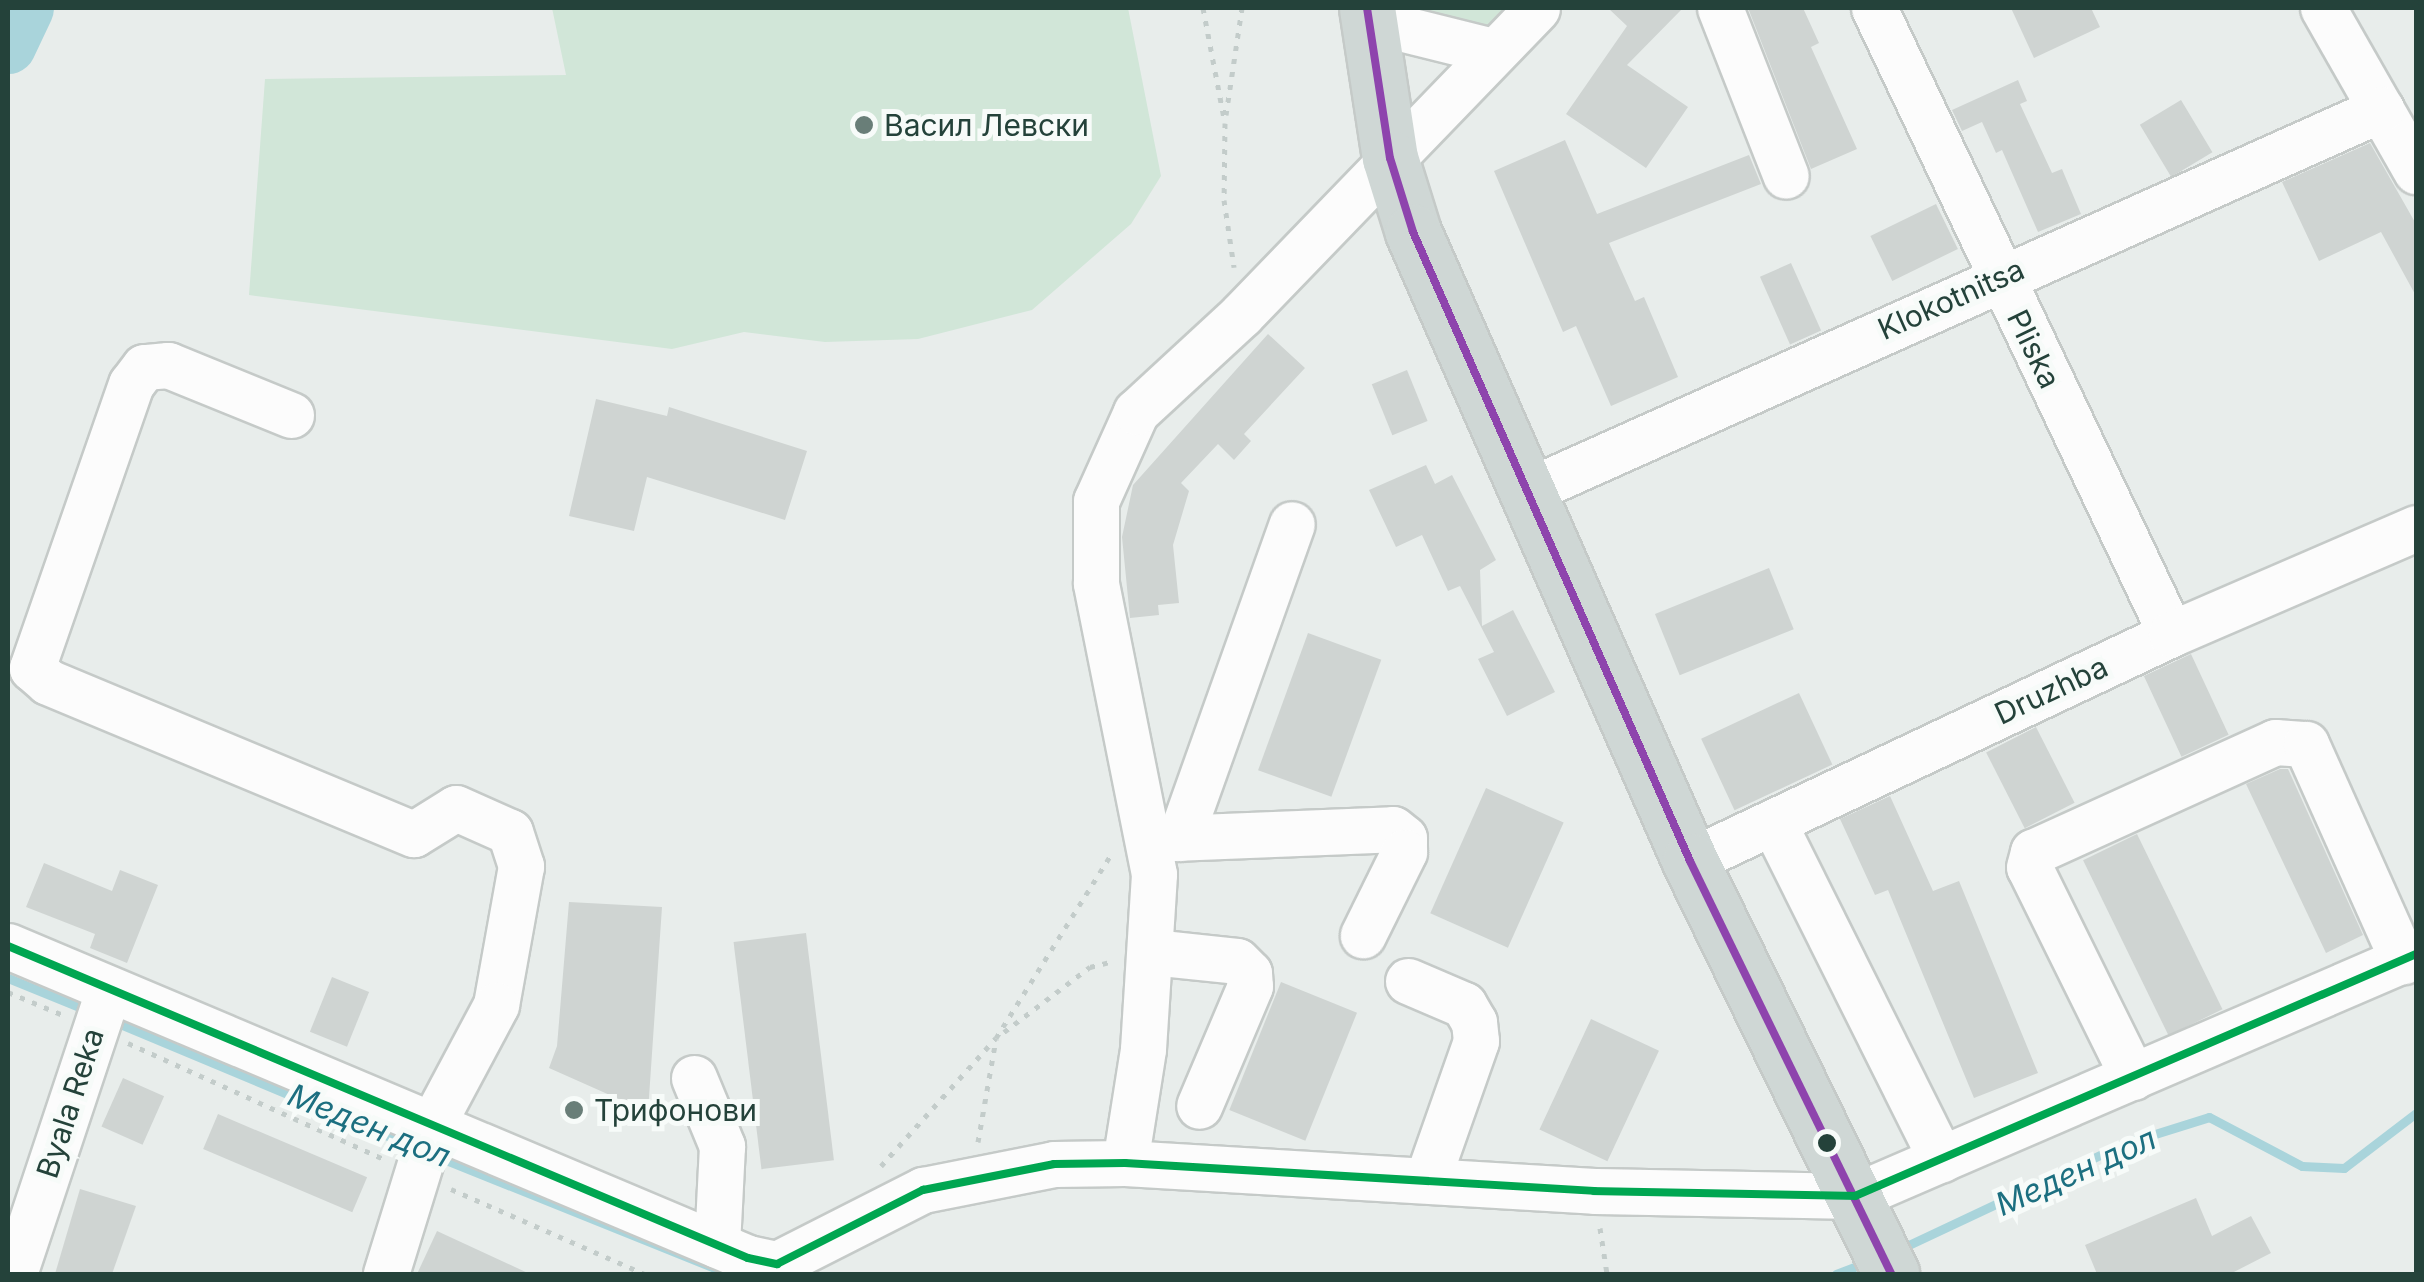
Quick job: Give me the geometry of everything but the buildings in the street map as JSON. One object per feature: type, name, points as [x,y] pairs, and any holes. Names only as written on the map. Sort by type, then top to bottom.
[{"type":"main road","points":[[1368,14],[1390,158],[1413,232],[1523,494],[1690,861],[1891,1274]]},
{"type":"street","points":[[1126,1163],[1152,952],[1156,825],[1096,583],[1096,501],[1136,412],[1241,315],[1537,8]]},
{"type":"street","points":[[1720,8],[1786,176]]},
{"type":"street","name":"Pliska","points":[[1874,8],[2171,634]]},
{"type":"street","points":[[2323,8],[2416,171]]},
{"type":"street","points":[[1368,14],[1492,51]]},
{"type":"street","name":"Klokotnitsa","points":[[1523,494],[1999,277],[2381,110]]},
{"type":"street","points":[[291,415],[168,366],[144,367],[130,384],[32,668],[48,682],[414,834],[456,808],[510,832],[521,866],[496,1005],[425,1150],[386,1274]]},
{"type":"street","points":[[1156,825],[1292,524]]},
{"type":"street","name":"Druzhba","points":[[1690,861],[2171,634],[2416,528]]},
{"type":"street","points":[[8,946],[100,1010],[425,1150],[717,1245],[776,1269],[848,1225],[922,1190],[972,1177],[1054,1164],[1126,1163],[1860,1208],[1941,1159],[2133,1077],[2410,958],[2306,744],[2274,742],[2034,852],[2029,866],[2133,1077]]},
{"type":"street","points":[[1773,822],[1941,1159]]},
{"type":"street","points":[[1156,825],[1392,829],[1404,838],[1404,852],[1363,935]]},
{"type":"street","points":[[1152,952],[1237,961],[1249,973],[1250,986],[1199,1106]]},
{"type":"street","points":[[1408,982],[1464,1005],[1474,1022],[1476,1040],[1427,1180]]},
{"type":"street","name":"Byala Reka","points":[[14,1274],[100,1010]]},
{"type":"street","points":[[694,1078],[722,1146],[717,1245]]},
{"type":"path","points":[[1203,8],[1225,123]]},
{"type":"path","points":[[1241,315],[1224,200],[1225,123],[1242,8]]},
{"type":"path","points":[[848,1225],[871,1177],[996,1038],[1096,886],[1156,825]]},
{"type":"path","points":[[972,1177],[996,1038],[1090,967],[1152,952]]},
{"type":"path","points":[[8,992],[100,1010],[425,1150],[646,1274]]},
{"type":"path","points":[[1594,1191],[1607,1274]]},
{"type":"green space","name":"Васил Левски","points":[[552,8],[1128,8],[1161,176],[1131,224],[1032,310],[918,339],[825,342],[744,332],[672,349],[249,295],[265,79],[566,75]]},
{"type":"green space","points":[[1367,8],[1537,8],[1492,51]]},
{"type":"waterway","points":[[8,46],[26,8]]},
{"type":"waterway","name":"Меден дол","points":[[8,978],[89,1011]]},
{"type":"waterway","name":"Меден дол","points":[[113,1021],[412,1146]]},
{"type":"waterway","name":"Меден дол","points":[[1898,1250],[2123,1144],[2209,1117],[2302,1166],[2344,1168],[2416,1113]]},
{"type":"waterway","name":"Меден дол","points":[[436,1156],[730,1274]]},
{"type":"waterway","name":"Меден дол","points":[[1836,1274],[1865,1263]]},
{"type":"transit line","points":[[1367,8],[1390,158],[1413,232],[1690,861],[1891,1274]]},
{"type":"transit line","points":[[8,946],[748,1258],[777,1264],[923,1190],[1054,1164],[1125,1163],[1594,1191],[1855,1196],[2416,954]]},
{"type":"place","name":"Васил Левски","points":[[864,125]]},
{"type":"place","name":"Трифонови","points":[[574,1110]]}]
